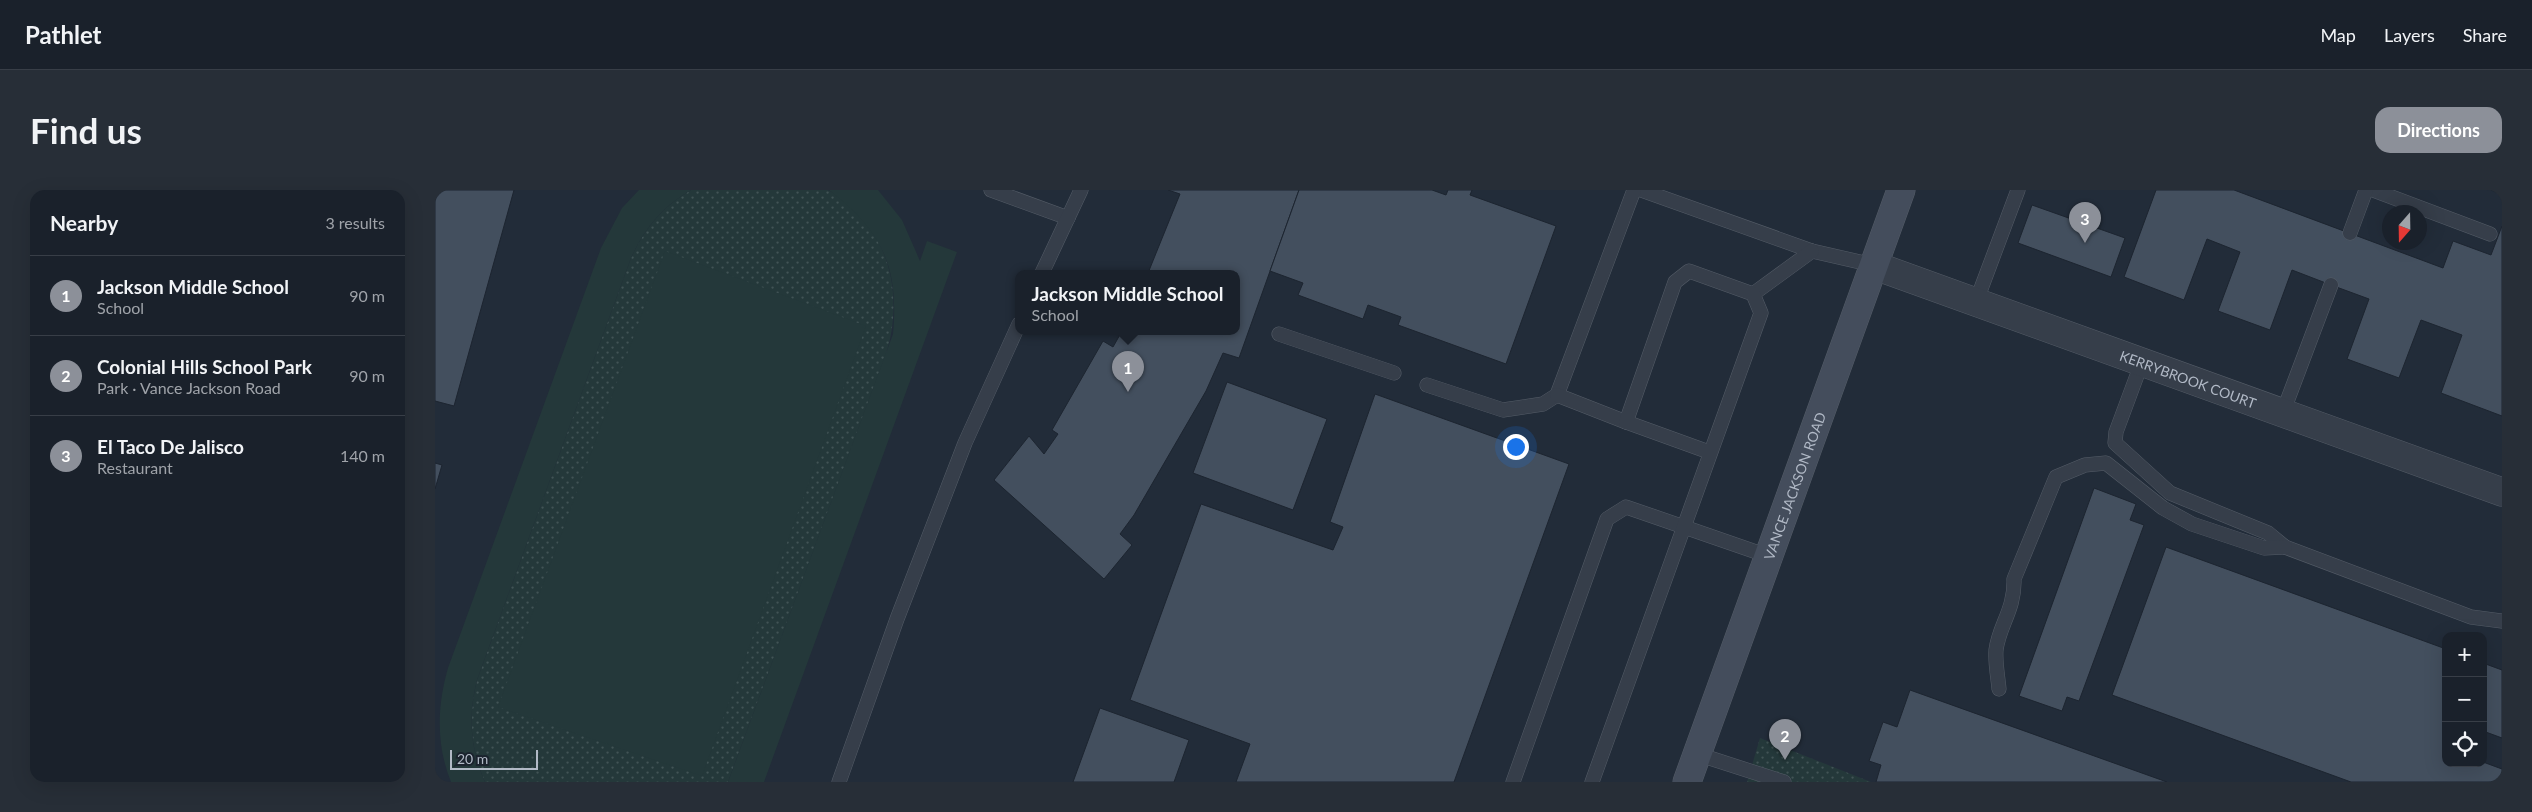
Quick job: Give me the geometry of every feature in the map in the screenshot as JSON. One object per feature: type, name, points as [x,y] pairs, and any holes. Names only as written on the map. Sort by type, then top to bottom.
[{"type":"main road","name":"VANCE JACKSON ROAD","points":[[1687,782],[1901,190]]},
{"type":"street","name":"KERRYBROOK COURT","points":[[1873,265],[2502,492]]},
{"type":"lane","points":[[991,190],[1068,218]]},
{"type":"lane","points":[[1044,270],[1081,190]]},
{"type":"lane","points":[[1427,385],[1503,410],[1543,404],[1557,395],[1634,190]]},
{"type":"lane","points":[[1641,190],[1812,250],[1873,265]]},
{"type":"lane","points":[[1976,302],[2018,190]]},
{"type":"lane","points":[[2350,233],[2365,190]]},
{"type":"lane","points":[[2373,190],[2489,234]]},
{"type":"lane","points":[[1753,294],[1812,250]]},
{"type":"lane","points":[[1592,782],[1709,452],[1761,313],[1753,294],[1689,271],[1675,282],[1626,422]]},
{"type":"lane","points":[[2283,412],[2331,284]]},
{"type":"lane","points":[[839,782],[897,619],[965,443],[1015,333]]},
{"type":"lane","points":[[1279,334],[1394,373]]},
{"type":"lane","points":[[2142,362],[2116,432],[2115,443],[2170,493],[2268,533],[2285,547],[2471,617],[2502,621]]},
{"type":"lane","points":[[1557,395],[1709,452]]},
{"type":"lane","points":[[1999,689],[1996,650],[2010,612],[2015,592],[2014,579],[2055,477],[2085,465],[2106,463],[2163,508],[2192,524],[2264,548],[2285,547]]},
{"type":"lane","points":[[1513,782],[1607,519],[1627,506],[1768,556]]},
{"type":"lane","points":[[1697,754],[1784,782]]},
{"type":"green space","points":[[639,190],[691,190],[671,204],[655,219],[642,237],[631,258],[477,680],[472,706],[472,732],[476,757],[485,782],[451,782],[443,754],[440,725],[444,682],[448,668],[601,248],[622,208]]},
{"type":"green space","points":[[691,190],[827,190],[839,197],[862,217],[874,234],[890,272],[893,292],[893,313],[891,334],[886,354],[728,782],[485,782],[476,757],[472,732],[472,706],[477,680],[631,258],[642,237],[655,219],[671,204]]},
{"type":"green space","points":[[829,190],[878,190],[902,220],[920,261],[927,241],[957,252],[764,782],[728,782],[893,334],[893,289],[883,252],[862,220]]},
{"type":"green space","points":[[665,251],[866,326],[702,776],[498,707]]},
{"type":"green space","points":[[1760,738],[1871,782],[1747,782]]},
{"type":"building","points":[[435,190],[514,190],[454,406],[435,401]]},
{"type":"building","points":[[1168,190],[1299,190],[1239,358],[1223,353],[1206,391],[1134,515],[1120,534],[1132,545],[1104,579],[994,480],[1029,436],[1044,454],[1058,434],[1052,430],[1103,341],[1113,347],[1120,335],[1240,335],[1240,270],[1149,270],[1180,194]]},
{"type":"building","points":[[1299,190],[1432,190],[1446,195],[1448,190],[1472,190],[1470,195],[1556,226],[1506,364],[1398,325],[1401,317],[1368,305],[1363,319],[1298,295],[1303,283],[1270,271]]},
{"type":"building","points":[[2156,190],[2234,190],[2382,245],[2382,250],[2395,250],[2443,268],[2453,241],[2491,255],[2502,226],[2502,416],[2441,393],[2462,335],[2421,320],[2399,378],[2347,359],[2369,299],[2292,270],[2270,330],[2218,311],[2240,252],[2207,239],[2184,300],[2124,277]]},
{"type":"building","points":[[2491,190],[2502,190],[2502,194]]},
{"type":"building","points":[[2032,205],[2125,238],[2111,277],[2018,243]]},
{"type":"building","points":[[1227,382],[1327,419],[1293,510],[1193,473]]},
{"type":"building","points":[[1375,394],[1569,464],[1454,782],[1236,782],[1250,744],[1130,700],[1201,504],[1333,550],[1343,527],[1330,522]]},
{"type":"building","points":[[435,463],[442,465],[435,489]]},
{"type":"building","points":[[2094,488],[2136,504],[2130,520],[2144,525],[2079,701],[2067,697],[2062,711],[2019,696]]},
{"type":"building","points":[[2166,547],[2442,648],[2442,767],[2487,767],[2487,763],[2502,769],[2502,782],[2351,782],[2112,695]]},
{"type":"building","points":[[2487,664],[2502,670],[2502,738],[2487,732]]},
{"type":"building","points":[[1910,690],[2167,782],[1876,782],[1881,765],[1869,761],[1883,722],[1897,727]]},
{"type":"building","points":[[1100,708],[1189,740],[1174,782],[1073,782]]},
{"type":"place","name":"El Taco De Jalisco","points":[[2085,243]]},
{"type":"place","name":"Jackson Middle School","points":[[1128,392]]},
{"type":"place","name":"Colonial Hills School Park","points":[[1785,760]]}]
